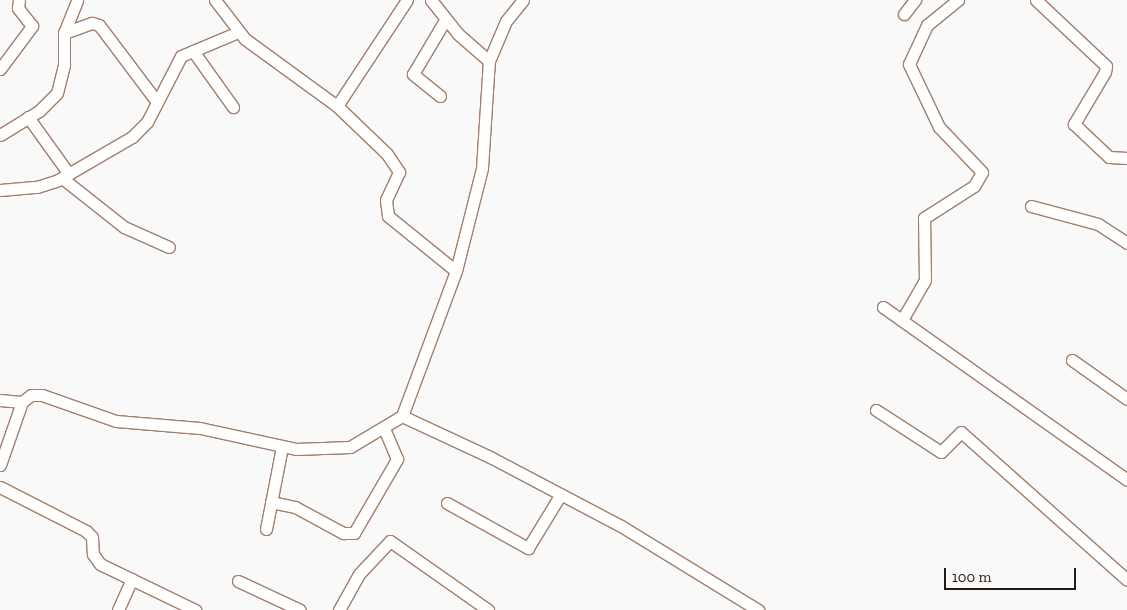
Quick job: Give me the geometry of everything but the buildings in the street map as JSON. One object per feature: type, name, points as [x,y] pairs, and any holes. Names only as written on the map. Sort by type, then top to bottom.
[{"type":"street","points":[[0,69],[32,26],[18,8],[19,0]]},
{"type":"street","points":[[0,135],[28,117],[57,93],[64,65],[64,33],[77,0]]},
{"type":"street","points":[[215,0],[238,32],[337,106],[398,168],[386,200],[388,216],[456,271]]},
{"type":"street","points":[[337,106],[408,0]]},
{"type":"street","points":[[431,0],[445,20],[489,61]]},
{"type":"street","points":[[0,465],[22,402],[31,395],[42,395],[116,421],[200,428],[249,436],[282,447],[339,450],[360,442],[384,429],[402,416],[456,271],[482,168],[489,61],[506,21],[523,0]]},
{"type":"street","points":[[904,14],[915,0]]},
{"type":"street","points":[[902,320],[925,280],[924,218],[974,186],[982,172],[939,127],[910,64],[927,25],[958,0]]},
{"type":"street","points":[[1036,0],[1106,66],[1106,72],[1074,124],[1109,157],[1127,158]]},
{"type":"street","points":[[440,96],[413,74],[445,20]]},
{"type":"street","points":[[64,33],[92,23],[99,25],[157,102]]},
{"type":"street","points":[[0,190],[36,187],[65,176],[132,137],[147,122],[177,61],[193,50],[238,32]]},
{"type":"street","points":[[193,50],[233,107]]},
{"type":"street","points":[[28,117],[65,176],[124,227],[169,247]]},
{"type":"street","points":[[1031,206],[1098,224],[1127,243]]},
{"type":"street","points":[[883,307],[1127,480]]},
{"type":"street","points":[[1072,360],[1127,400]]},
{"type":"street","points":[[0,399],[22,402]]},
{"type":"street","points":[[876,410],[941,452],[960,432],[1127,580]]},
{"type":"street","points":[[402,416],[561,494],[621,526],[758,610]]},
{"type":"street","points":[[271,502],[295,507],[344,533],[354,533],[397,458],[384,429]]},
{"type":"street","points":[[266,529],[282,447]]},
{"type":"street","points":[[0,487],[86,531],[94,542],[95,559],[195,610]]},
{"type":"street","points":[[447,503],[528,548],[561,494]]},
{"type":"street","points":[[339,610],[360,574],[390,540],[488,610]]},
{"type":"street","points":[[118,610],[132,579]]},
{"type":"street","points":[[238,581],[300,610]]}]
